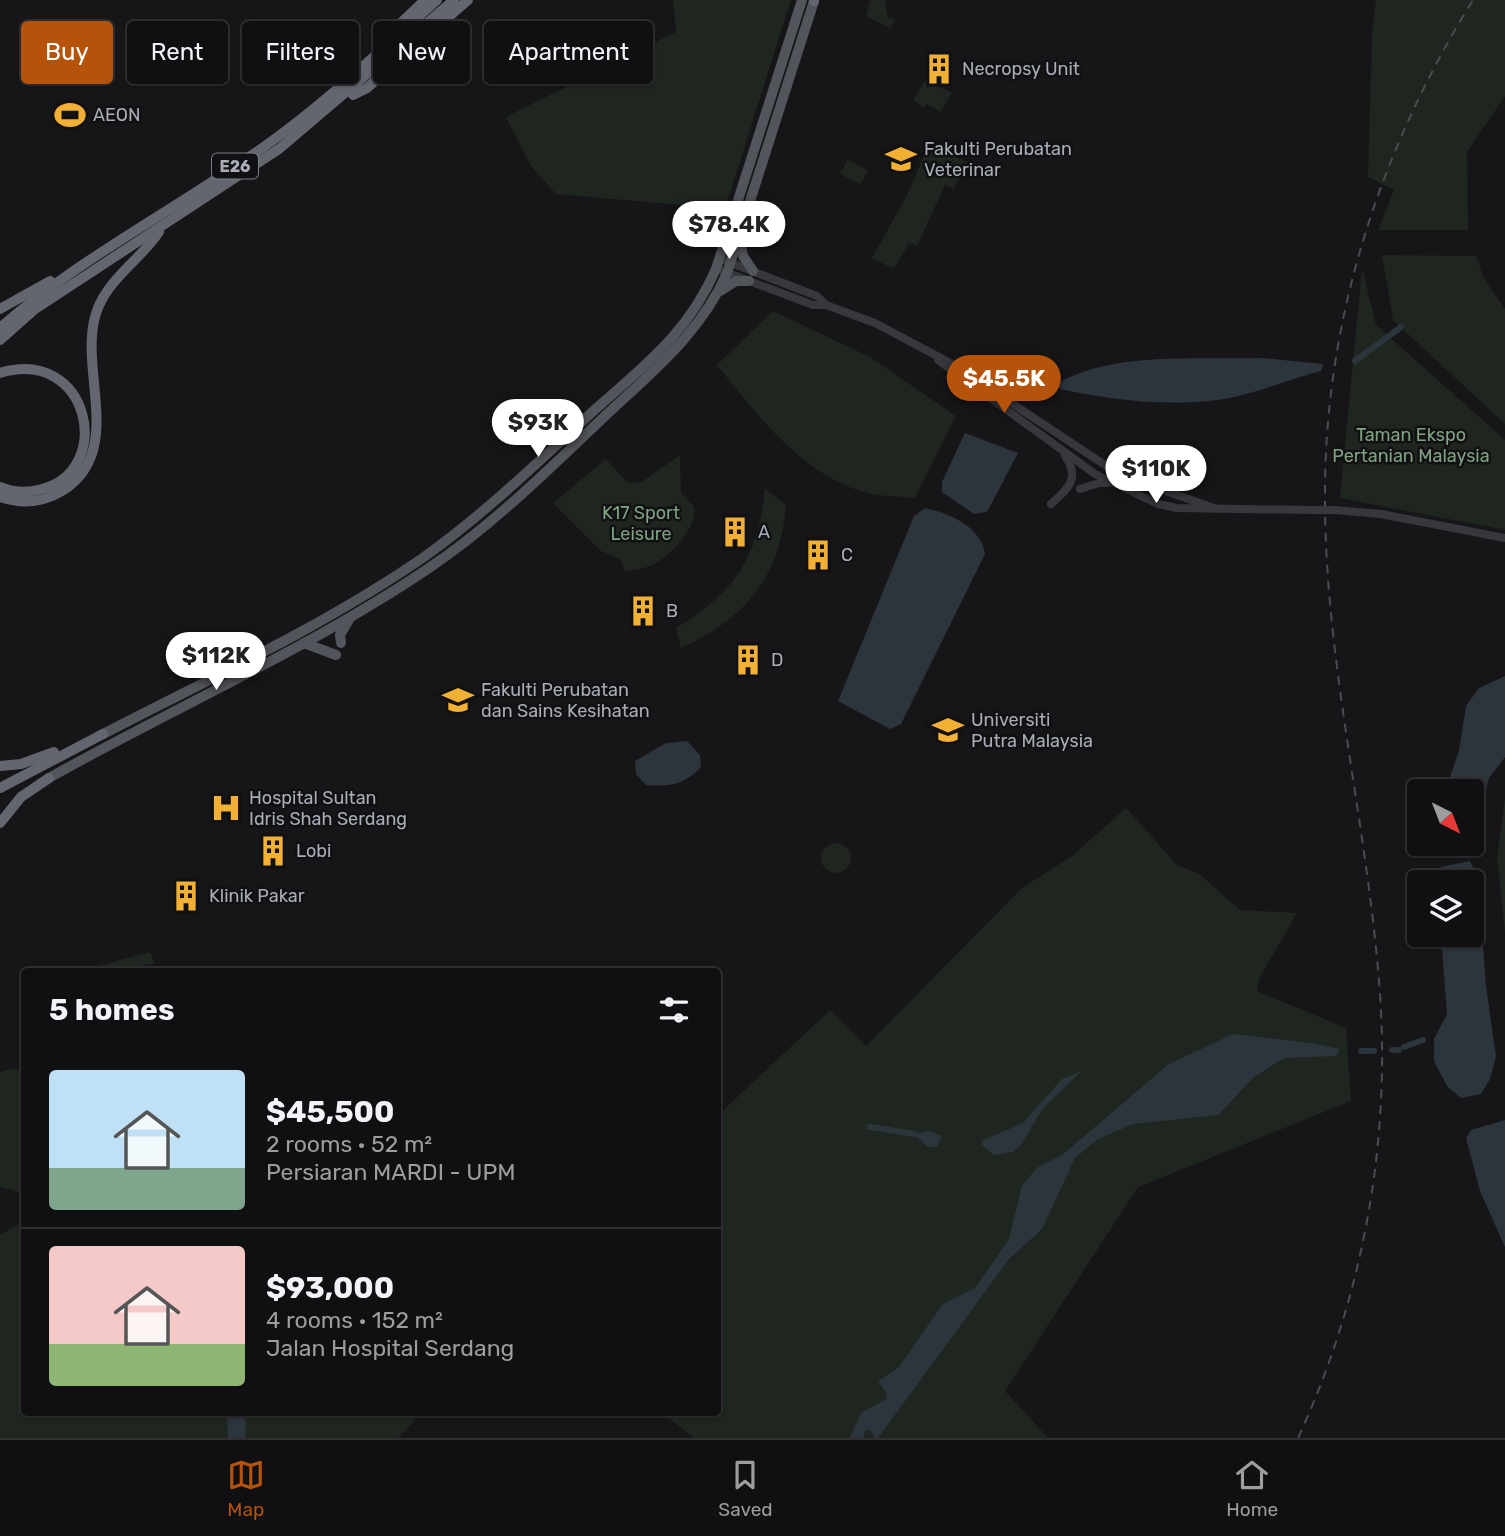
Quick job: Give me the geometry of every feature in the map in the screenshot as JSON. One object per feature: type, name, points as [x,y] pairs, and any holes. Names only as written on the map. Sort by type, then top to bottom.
[{"type":"highway","points":[[359,67],[425,0]]},
{"type":"highway","name":"E26","points":[[417,21],[438,0]]},
{"type":"highway","name":"E26","points":[[426,21],[454,0]]},
{"type":"highway","points":[[337,102],[367,88],[468,0]]},
{"type":"highway","name":"E26","points":[[0,340],[35,309],[279,149],[337,102],[373,66]]},
{"type":"highway","name":"E26","points":[[0,328],[31,302],[108,248],[273,140],[341,84]]},
{"type":"highway","points":[[0,497],[16,502],[47,498],[70,486],[87,467],[97,438],[91,356],[94,320],[115,279],[141,255],[163,226]]},
{"type":"highway","points":[[0,309],[108,248]]},
{"type":"highway","points":[[0,373],[15,369],[38,369],[61,381],[74,396],[85,419],[85,443],[75,466],[49,487],[21,493],[0,487]]},
{"type":"highway","points":[[0,766],[21,764],[103,734]]},
{"type":"highway","points":[[0,788],[103,734]]},
{"type":"highway","points":[[0,823],[21,797],[49,778]]},
{"type":"main road","points":[[103,734],[315,623],[424,556],[501,495],[669,343],[698,308],[718,264],[802,0]]},
{"type":"main road","points":[[49,778],[304,643],[429,568],[505,510],[676,349],[702,320],[729,268],[814,0]]},
{"type":"main road","points":[[718,292],[751,276],[743,256],[740,237]]},
{"type":"main road","points":[[341,643],[340,635],[352,615]]},
{"type":"main road","points":[[304,643],[336,655]]},
{"type":"street","points":[[718,264],[813,305],[826,305],[875,323],[954,365],[1133,482],[1217,509]]},
{"type":"street","points":[[931,353],[949,371],[1062,451],[1115,484],[1158,504],[1217,509],[1335,510],[1381,514],[1505,538]]},
{"type":"street","points":[[1051,504],[1070,486],[1073,475],[1071,464],[1062,451]]},
{"type":"street","points":[[1090,456],[1093,471]]},
{"type":"street","points":[[1093,471],[1110,469]]},
{"type":"street","points":[[1080,489],[1099,482],[1115,484]]},
{"type":"green space","points":[[673,0],[791,0],[725,209],[556,194],[531,166],[506,117],[572,84],[653,84],[653,44],[676,32]]},
{"type":"green space","points":[[870,0],[887,0],[885,4],[888,18],[895,19],[890,28],[866,16]]},
{"type":"green space","points":[[1376,0],[1505,0],[1505,96],[1467,152],[1468,230],[1378,230],[1394,190],[1368,177],[1372,35]]},
{"type":"green space","points":[[926,80],[952,93],[940,112],[927,104],[923,108],[913,100]]},
{"type":"green space","points":[[929,144],[967,162],[954,188],[945,185],[917,246],[909,243],[894,269],[872,258],[907,195]]},
{"type":"green space","points":[[848,159],[868,171],[860,184],[840,174]]},
{"type":"green space","points":[[1382,255],[1476,256],[1484,279],[1505,309],[1505,424],[1393,320]]},
{"type":"green space","name":"Taman Ekspo Pertanian Malaysia","points":[[1362,268],[1376,325],[1505,440],[1505,530],[1340,498]]},
{"type":"green space","points":[[773,311],[870,357],[956,416],[915,498],[872,494],[825,475],[784,443],[717,365]]},
{"type":"green space","name":"K17 Sport Leisure","points":[[680,455],[681,493],[694,507],[692,522],[677,545],[664,558],[650,566],[625,571],[620,559],[601,551],[553,503],[606,459],[627,482],[640,483]]},
{"type":"green space","points":[[765,489],[786,505],[783,530],[767,574],[741,609],[704,636],[681,648],[676,628],[714,601],[740,571],[749,554],[762,513]]},
{"type":"green space","points":[[1505,798],[1505,932],[1497,858]]},
{"type":"green space","points":[[1126,808],[1178,866],[1198,873],[1240,910],[1297,913],[1260,977],[1257,991],[1346,1028],[1351,1101],[1138,1187],[1005,1391],[1048,1438],[694,1438],[666,1416],[721,1416],[721,1112],[830,1010],[866,1046],[1022,888],[1072,856]]},
{"type":"green space","points":[[836,843],[842,844],[850,852],[850,864],[842,872],[836,873],[830,872],[822,864],[821,858],[822,852],[830,844]]},
{"type":"green space","points":[[150,952],[155,964],[122,968],[97,966]]},
{"type":"green space","points":[[14,1068],[21,1072],[21,1192],[0,1187],[0,1072]]},
{"type":"green space","points":[[21,1223],[21,1416],[419,1416],[398,1438],[0,1438],[0,1235]]},
{"type":"shaded area","points":[[1181,358],[1261,358],[1323,364],[1321,371],[1256,391],[1230,398],[1196,402],[1133,401],[1051,387],[1074,375],[1126,362]]},
{"type":"shaded area","points":[[965,433],[1018,453],[987,512],[974,514],[942,492],[942,482]]},
{"type":"shaded area","points":[[925,508],[954,518],[971,529],[982,544],[985,554],[901,724],[890,729],[838,701],[914,516]]},
{"type":"shaded area","points":[[1505,676],[1505,757],[1489,778],[1484,797],[1484,779],[1449,779],[1459,751],[1466,706],[1479,688]]},
{"type":"shaded area","points":[[687,741],[700,755],[701,767],[689,778],[669,785],[646,785],[636,774],[635,761],[666,743]]},
{"type":"shaded area","points":[[1470,861],[1474,870],[1440,870],[1441,867]]},
{"type":"shaded area","points":[[1442,947],[1483,947],[1496,1057],[1490,1079],[1481,1094],[1461,1098],[1447,1086],[1434,1061],[1434,1039],[1447,1014]]},
{"type":"shaded area","points":[[1233,1034],[1340,1049],[1336,1056],[1284,1058],[1254,1077],[1218,1115],[1133,1124],[1098,1139],[1075,1158],[1042,1229],[1009,1259],[878,1438],[874,1438],[872,1432],[866,1429],[863,1438],[850,1438],[861,1413],[886,1399],[887,1394],[878,1381],[898,1368],[943,1304],[975,1288],[1009,1239],[1022,1185],[1038,1167],[1062,1155],[1169,1064]]},
{"type":"shaded area","points":[[1082,1071],[1043,1108],[1021,1145],[1013,1152],[994,1155],[981,1144],[983,1140],[1023,1123],[1062,1079]]},
{"type":"shaded area","points":[[1505,1120],[1505,1247],[1480,1191],[1466,1138],[1471,1130]]},
{"type":"shaded area","points":[[929,1131],[942,1136],[937,1147],[927,1147],[915,1134]]},
{"type":"shaded area","points":[[227,1416],[242,1416],[246,1423],[245,1438],[228,1438]]},
{"type":"waterway","points":[[1355,361],[1401,327]]},
{"type":"waterway","points":[[1404,1047],[1423,1040]]},
{"type":"waterway","points":[[1392,1050],[1399,1050]]},
{"type":"waterway","points":[[1361,1051],[1374,1051]]},
{"type":"waterway","points":[[870,1127],[915,1134]]},
{"type":"railway","points":[[1298,1438],[1321,1384],[1356,1272],[1368,1215],[1381,1099],[1382,1040],[1373,920],[1338,676],[1326,554],[1328,427],[1335,363],[1364,236],[1386,175],[1440,56],[1473,0]]},
{"type":"place","name":"Necropsy Unit","points":[[939,69]]},
{"type":"place","name":"AEON","points":[[70,115]]},
{"type":"place","name":"Fakulti Perubatan Veterinar","points":[[901,159]]},
{"type":"place","name":"A","points":[[735,532]]},
{"type":"place","name":"C","points":[[818,555]]},
{"type":"place","name":"B","points":[[643,611]]},
{"type":"place","name":"D","points":[[748,660]]},
{"type":"place","name":"Fakulti Perubatan dan Sains Kesihatan","points":[[458,700]]},
{"type":"place","name":"Universiti Putra Malaysia","points":[[948,730]]},
{"type":"place","name":"Hospital Sultan Idris Shah Serdang","points":[[226,808]]},
{"type":"place","name":"Lobi","points":[[273,851]]},
{"type":"place","name":"Klinik Pakar","points":[[186,896]]}]
